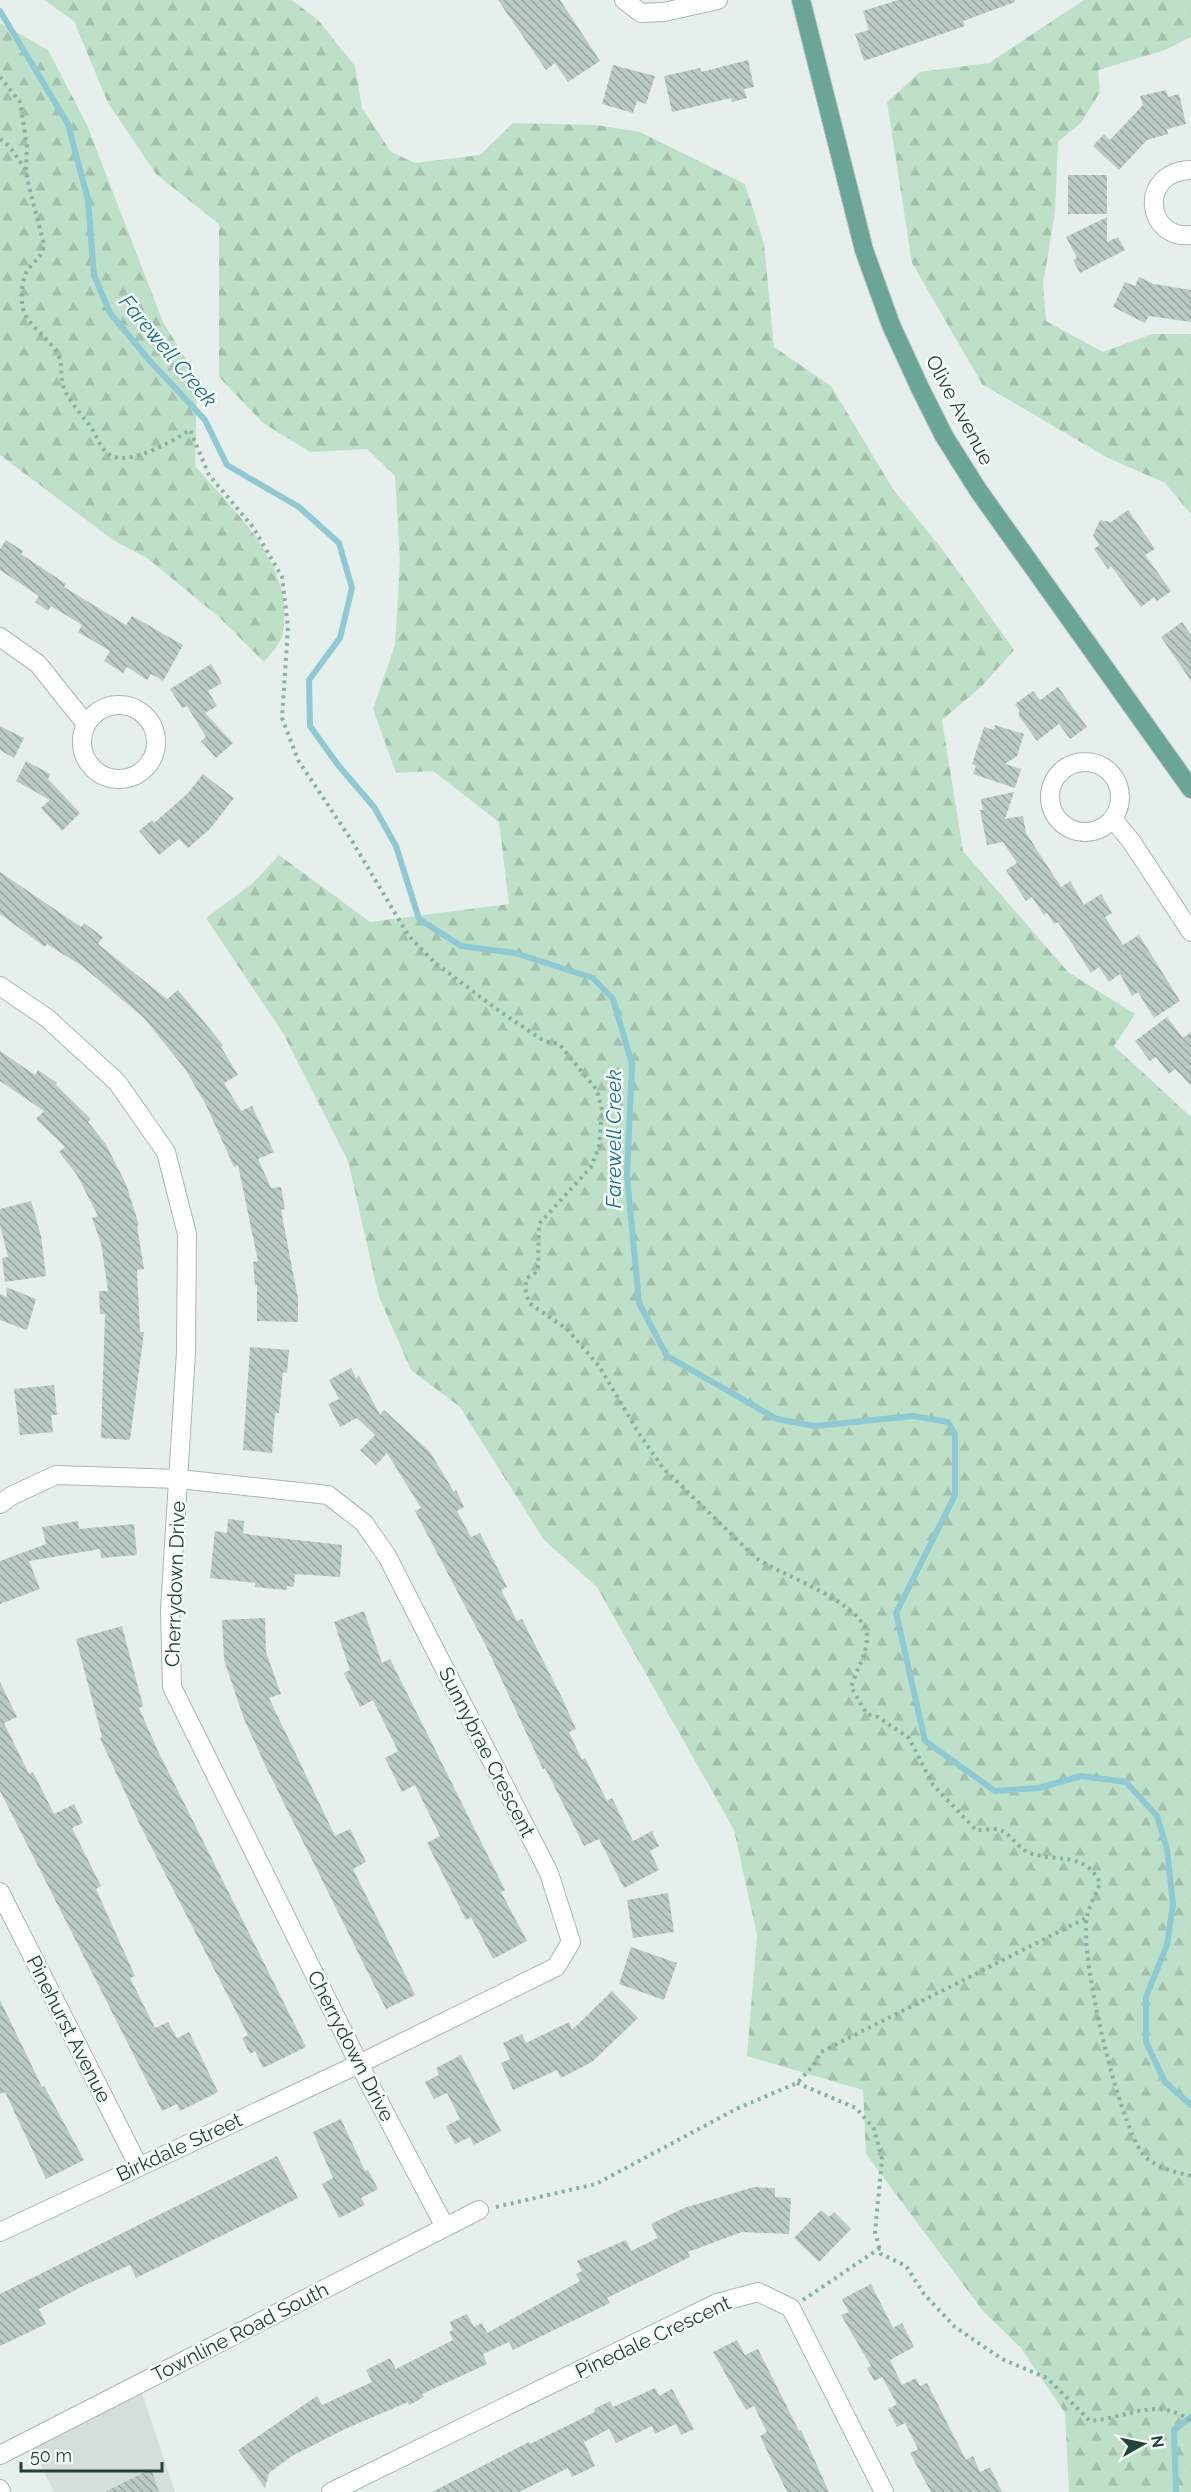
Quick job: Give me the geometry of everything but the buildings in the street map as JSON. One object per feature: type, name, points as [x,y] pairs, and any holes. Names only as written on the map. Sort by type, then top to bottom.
[{"type":"main road","name":"Olive Avenue","points":[[801,0],[864,250],[891,325],[920,388],[945,436],[978,490],[1191,789]]},
{"type":"street","points":[[624,0],[641,13],[664,12],[718,0]]},
{"type":"street","points":[[1191,170],[1170,174],[1161,180],[1153,201],[1159,221],[1167,229],[1176,234],[1191,235]]},
{"type":"street","points":[[0,637],[38,664],[86,724],[83,750],[95,770],[117,779],[140,773],[149,765],[156,742],[148,719],[139,711],[115,706],[104,709],[86,724]]},
{"type":"street","points":[[1113,819],[1131,841],[1191,932]]},
{"type":"street","name":"Cherrydown Drive","points":[[0,986],[46,1018],[117,1082],[166,1152],[187,1234],[186,1352],[170,1610],[172,1687],[359,2064],[445,2227]]},
{"type":"street","points":[[0,1504],[11,1496],[56,1475],[178,1479]]},
{"type":"street","name":"Sunnybrae Crescent","points":[[178,1479],[328,1495],[364,1522],[387,1556],[549,1873],[572,1942],[556,1966],[359,2064]]},
{"type":"street","name":"Pinehurst Avenue","points":[[0,1892],[138,2165]]},
{"type":"street","name":"Birkdale Street","points":[[0,2232],[138,2165],[359,2064]]},
{"type":"street","name":"Townline Road South","points":[[0,2455],[479,2210]]},
{"type":"street","name":"Pinedale Crescent","points":[[331,2492],[717,2304],[758,2292],[791,2308]]},
{"type":"street","points":[[791,2308],[884,2492]]},
{"type":"path","points":[[0,77],[20,102],[27,146],[26,170],[44,244],[43,253],[28,268],[21,300],[23,313],[57,352],[62,363],[60,379],[75,409],[92,429],[104,450],[112,457],[123,459],[157,449],[190,430],[209,475],[254,527],[282,577],[288,627],[282,718],[298,760],[352,842],[408,935],[434,962],[495,1008],[544,1041],[559,1044],[597,1090],[602,1110],[599,1148],[591,1167],[539,1224],[538,1269],[535,1274],[527,1278],[525,1288],[529,1303],[567,1329],[599,1366],[640,1436],[663,1468],[756,1558],[825,1593],[859,1618],[867,1632],[867,1643],[851,1688],[867,1714],[878,1717],[909,1738],[933,1785],[964,1819],[976,1830],[999,1830],[1028,1853],[1052,1859],[1077,1860],[1094,1870],[1100,1883],[1086,1918],[1092,1986],[1110,2068],[1126,2118],[1143,2154],[1166,2170],[1191,2176]]},
{"type":"path","points":[[0,139],[10,147],[26,170]]},
{"type":"path","points":[[479,2210],[532,2201],[596,2184],[736,2109],[797,2084],[821,2052],[1086,1918]]},
{"type":"path","points":[[797,2084],[856,2108],[874,2129],[882,2159],[875,2232],[881,2254],[906,2266],[924,2294],[956,2327],[1002,2359],[1047,2378],[1090,2421],[1114,2419],[1147,2408],[1166,2409],[1191,2421]]},
{"type":"path","points":[[791,2308],[880,2248]]},
{"type":"path","points":[[791,2308],[812,2294]]},
{"type":"shaded area","points":[[142,2393],[175,2492],[54,2492],[32,2447]]},
{"type":"green space","points":[[44,0],[292,0],[318,20],[355,66],[362,108],[391,152],[415,163],[480,155],[513,123],[596,125],[640,132],[745,184],[764,244],[774,347],[831,386],[893,489],[942,549],[1014,650],[982,686],[942,720],[963,851],[1068,972],[1135,1014],[1114,1046],[1191,1117],[1191,2492],[1069,2492],[1065,2413],[1021,2348],[983,2311],[866,2154],[863,2090],[747,2056],[757,1935],[734,1830],[597,1587],[544,1540],[460,1407],[411,1370],[379,1297],[348,1161],[283,1033],[206,918],[253,883],[279,855],[370,922],[509,904],[499,822],[433,771],[396,773],[373,709],[395,645],[400,560],[395,476],[367,449],[310,452],[263,423],[219,377],[219,224],[156,174],[108,103],[74,21]]},
{"type":"green space","points":[[1084,0],[1191,0],[1191,37],[1165,50],[1098,70],[1100,92],[1081,123],[1058,142],[1055,212],[1043,284],[1046,321],[1103,352],[1152,334],[1191,334],[1191,514],[1165,483],[1106,457],[982,384],[912,263],[887,102],[920,72],[989,63]]},
{"type":"green space","points":[[0,23],[48,50],[87,125],[163,322],[197,377],[195,466],[228,502],[260,543],[281,587],[284,611],[282,636],[264,662],[219,617],[147,558],[113,540],[0,455]]},
{"type":"waterway","name":"Farewell Creek","points":[[0,11],[68,124],[88,200],[94,275],[110,313],[150,361],[205,420],[227,465],[299,507],[339,543],[352,588],[340,638],[309,680],[310,726],[338,765],[374,807],[396,846],[419,919],[461,946],[515,953],[593,978],[613,999],[632,1064],[627,1175],[639,1303],[667,1356],[777,1419],[815,1426],[913,1416],[948,1422],[955,1434],[955,1495],[896,1613],[925,1741],[995,1791],[1039,1788],[1081,1776],[1126,1782],[1157,1816],[1167,1849],[1173,1904],[1167,1945],[1146,1997],[1146,2042],[1165,2082],[1191,2105]]},
{"type":"waterway","points":[[1176,2492],[1174,2430],[1191,2417]]}]
